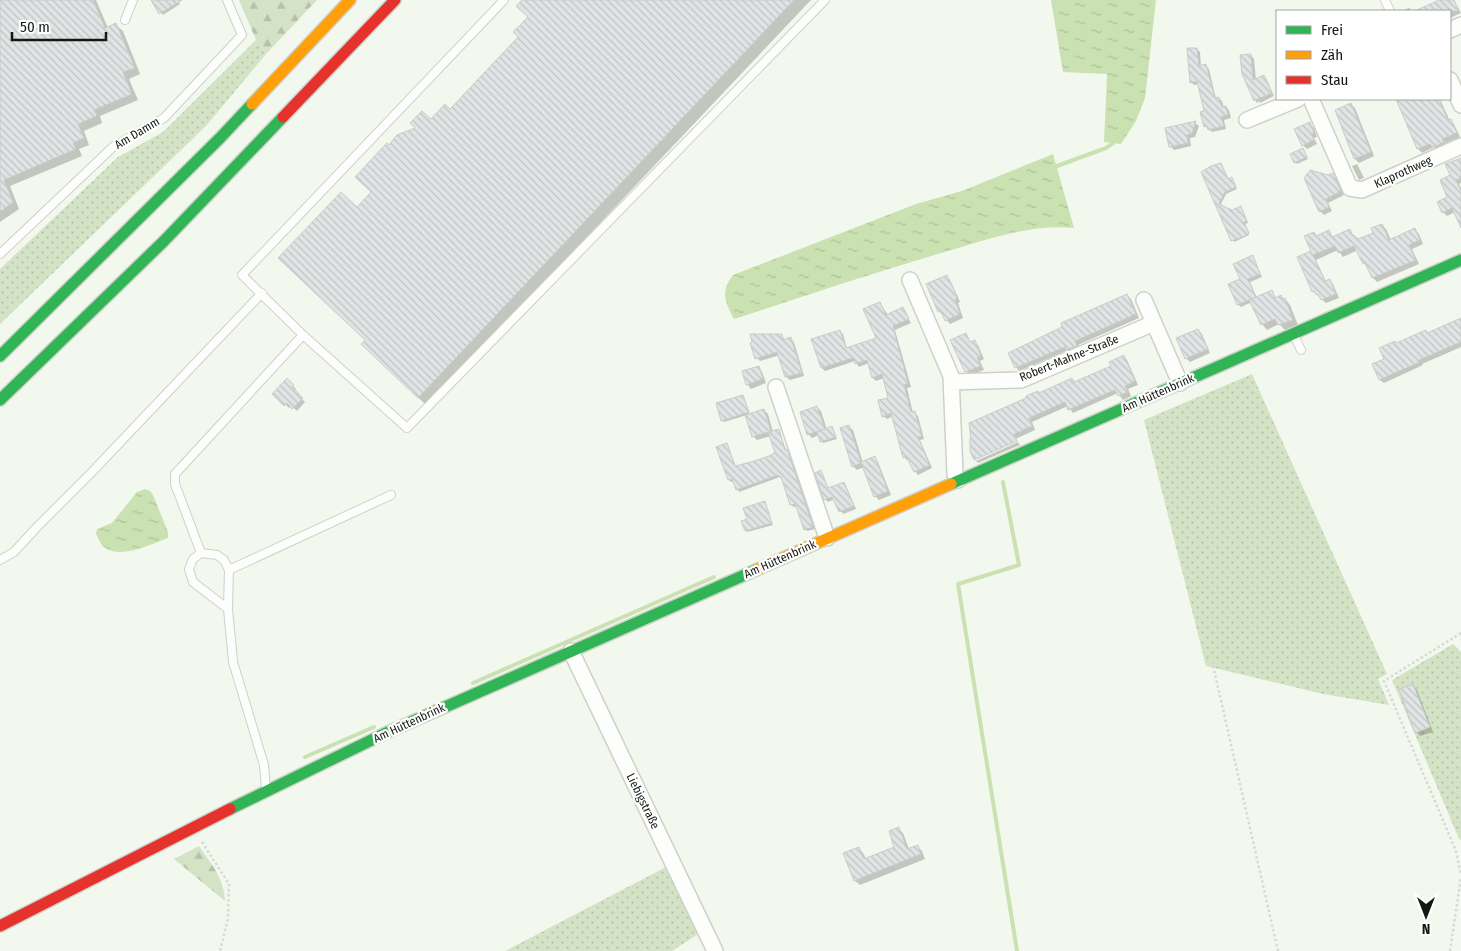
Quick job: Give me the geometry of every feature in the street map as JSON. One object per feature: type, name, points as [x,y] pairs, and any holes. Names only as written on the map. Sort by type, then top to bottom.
[{"type":"main road","points":[[0,356],[220,138],[350,0]]},
{"type":"main road","points":[[0,400],[164,241],[396,0]]},
{"type":"main road","name":"Am Hüttenbrink","points":[[0,926],[194,827],[386,733],[570,651],[872,522],[958,480],[982,474],[1180,383],[1240,361],[1294,334],[1461,260]]},
{"type":"street","points":[[1451,82],[1461,104]]},
{"type":"street","points":[[1247,120],[1296,100]]},
{"type":"street","name":"Klaprothweg","points":[[1311,100],[1350,188],[1362,190],[1461,146]]},
{"type":"street","points":[[910,280],[951,376],[955,474],[958,480]]},
{"type":"street","points":[[1144,300],[1180,383]]},
{"type":"street","name":"Robert-Mahne-Straße","points":[[951,382],[1021,380],[1154,323]]},
{"type":"street","name":"Am Hüttenbrink","points":[[776,387],[829,541]]},
{"type":"street","name":"Liebigstraße","points":[[570,651],[715,951]]},
{"type":"lane","points":[[125,20],[133,0]]},
{"type":"lane","name":"Am Damm","points":[[0,254],[114,146],[164,118],[230,50],[242,35],[227,0]]},
{"type":"lane","points":[[504,0],[242,274],[303,335],[407,428],[825,0]]},
{"type":"lane","points":[[0,560],[14,552],[37,526],[91,474],[262,293]]},
{"type":"lane","points":[[1294,334],[1301,350]]},
{"type":"lane","points":[[201,553],[175,484],[175,474],[303,335]]},
{"type":"lane","points":[[229,570],[391,495]]},
{"type":"lane","points":[[228,609],[194,582],[189,569],[193,559],[201,553],[217,555],[224,560],[229,570],[228,609],[233,662],[264,765],[267,792]]},
{"type":"path","points":[[1450,951],[1461,876],[1456,850],[1384,681],[1461,633]]},
{"type":"path","points":[[1212,661],[1278,951]]},
{"type":"path","points":[[194,827],[229,884],[228,918],[220,951]]},
{"type":"green space","points":[[239,0],[317,0],[266,54],[256,40]]},
{"type":"green space","points":[[256,40],[266,54],[206,126],[0,324],[0,269],[118,157],[163,132]]},
{"type":"green space","points":[[1252,374],[1387,674],[1378,679],[1389,705],[1323,694],[1206,666],[1144,420]]},
{"type":"green space","points":[[1453,644],[1461,652],[1461,840],[1392,680]]},
{"type":"green space","points":[[199,846],[220,878],[225,901],[174,859]]},
{"type":"green space","points":[[666,867],[698,934],[672,951],[505,951]]},
{"type":"water","points":[[1051,0],[1156,0],[1145,98],[1136,121],[1121,144],[1104,142],[1107,74],[1063,72]]},
{"type":"water","points":[[1053,154],[1074,228],[1042,228],[995,237],[894,267],[734,319],[728,307],[725,292],[733,275],[916,204],[962,191]]},
{"type":"water","points":[[145,489],[153,495],[168,532],[168,538],[136,550],[110,551],[101,543],[96,534],[97,529],[112,523],[137,492]]},
{"type":"building","points":[[0,0],[93,0],[105,28],[116,23],[135,68],[123,72],[132,94],[94,110],[97,116],[78,124],[84,138],[73,143],[76,149],[4,180],[13,202],[0,212]]},
{"type":"building","points":[[151,0],[182,0],[159,14]]},
{"type":"building","points":[[522,0],[794,0],[418,398],[361,344],[365,340],[278,258],[341,192],[357,207],[371,192],[355,177],[387,143],[389,145],[397,135],[415,128],[410,123],[422,111],[431,119],[445,104],[450,109],[518,37],[513,32],[528,17],[516,6]]},
{"type":"building","points":[[1439,0],[1454,0],[1459,11],[1451,10],[1417,10]]},
{"type":"building","points":[[1187,48],[1197,48],[1199,66],[1206,64],[1215,98],[1219,97],[1222,107],[1226,106],[1228,115],[1221,117],[1224,126],[1208,130],[1207,126],[1204,127],[1200,112],[1204,111],[1197,81],[1190,83]]},
{"type":"building","points":[[1251,54],[1253,80],[1264,75],[1272,93],[1254,101],[1242,74],[1240,55]]},
{"type":"building","points":[[1396,100],[1439,100],[1448,120],[1451,119],[1457,133],[1442,139],[1444,142],[1438,145],[1432,147],[1430,144],[1417,149]]},
{"type":"building","points":[[1351,103],[1371,152],[1354,159],[1335,110]]},
{"type":"building","points":[[1196,121],[1192,134],[1187,135],[1188,143],[1169,147],[1165,128]]},
{"type":"building","points":[[1310,122],[1314,133],[1311,134],[1314,140],[1302,146],[1294,129]]},
{"type":"building","points":[[1303,148],[1307,157],[1294,163],[1290,154]]},
{"type":"building","points":[[1461,158],[1461,178],[1456,180],[1461,191],[1461,228],[1452,208],[1442,213],[1437,202],[1447,197],[1440,180],[1450,175],[1445,164]]},
{"type":"building","points":[[1221,163],[1228,179],[1232,177],[1236,187],[1225,192],[1219,204],[1232,210],[1241,206],[1247,221],[1244,222],[1249,233],[1231,241],[1201,172]]},
{"type":"building","points":[[1310,170],[1328,175],[1333,173],[1341,191],[1326,199],[1329,207],[1319,212],[1304,178]]},
{"type":"building","points":[[1382,224],[1389,240],[1415,228],[1420,240],[1409,245],[1416,260],[1372,278],[1354,246],[1338,253],[1335,246],[1313,255],[1325,281],[1330,279],[1336,294],[1321,300],[1318,294],[1316,295],[1314,291],[1312,292],[1297,257],[1311,251],[1304,236],[1314,232],[1316,236],[1329,230],[1332,237],[1350,229],[1352,234],[1358,239],[1373,233],[1371,228]]},
{"type":"building","points":[[1253,255],[1260,274],[1248,279],[1256,297],[1237,305],[1228,284],[1240,279],[1233,264]]},
{"type":"building","points":[[947,275],[958,298],[955,299],[960,314],[945,321],[941,311],[938,312],[926,284]]},
{"type":"building","points":[[1272,290],[1275,298],[1281,295],[1283,299],[1285,298],[1293,320],[1278,325],[1275,319],[1261,325],[1249,300]]},
{"type":"building","points":[[1127,294],[1136,314],[1075,341],[1077,346],[1066,350],[1065,347],[1015,368],[1008,353],[1062,327],[1061,323]]},
{"type":"building","points":[[880,302],[886,315],[903,307],[909,319],[893,326],[908,383],[904,385],[911,412],[915,411],[922,436],[918,437],[930,465],[914,472],[906,456],[903,458],[891,413],[882,417],[878,400],[888,398],[882,374],[872,378],[867,360],[855,364],[853,358],[821,368],[811,339],[840,330],[846,348],[876,338],[863,309]]},
{"type":"building","points":[[1461,318],[1461,342],[1379,380],[1372,364],[1384,359],[1379,348],[1426,330],[1427,333]]},
{"type":"building","points":[[1198,329],[1208,349],[1185,359],[1176,338]]},
{"type":"building","points":[[966,333],[970,342],[975,340],[981,356],[977,358],[981,366],[965,372],[950,340]]},
{"type":"building","points":[[750,334],[782,334],[783,340],[791,337],[802,373],[785,377],[777,352],[755,359],[750,343],[752,342]]},
{"type":"building","points":[[1124,355],[1135,381],[1125,386],[1128,392],[1118,396],[1115,390],[1068,410],[1065,402],[1029,418],[1032,426],[1014,434],[1017,441],[974,460],[970,451],[969,423],[1038,391],[1039,393],[1072,378],[1074,382],[1111,366],[1109,362]]},
{"type":"building","points":[[759,366],[763,379],[746,385],[742,371]]},
{"type":"building","points":[[287,378],[294,385],[292,387],[303,398],[292,409],[287,403],[284,406],[272,394]]},
{"type":"building","points":[[743,395],[749,412],[721,421],[716,403]]},
{"type":"building","points":[[817,406],[825,429],[807,435],[800,412]]},
{"type":"building","points":[[764,409],[771,431],[752,437],[745,415]]},
{"type":"building","points":[[849,425],[861,462],[875,456],[888,491],[874,497],[861,463],[852,467],[840,428]]},
{"type":"building","points":[[832,426],[836,437],[820,442],[817,432]]},
{"type":"building","points":[[779,429],[813,527],[804,530],[795,504],[790,505],[781,477],[778,475],[736,490],[732,479],[728,480],[716,447],[727,443],[735,466],[751,462],[775,453],[768,432]]},
{"type":"building","points":[[821,470],[828,488],[844,482],[854,506],[839,512],[832,497],[824,500],[815,473]]},
{"type":"building","points":[[765,501],[772,523],[745,531],[741,521],[747,519],[743,508]]},
{"type":"building","points":[[1413,684],[1430,727],[1415,733],[1399,689]]},
{"type":"building","points":[[899,827],[907,849],[918,845],[921,854],[854,881],[843,853],[859,847],[864,859],[894,847],[889,831]]},
{"type":"waterway","points":[[1057,166],[1106,148],[1113,143]]},
{"type":"waterway","points":[[1003,482],[1019,565],[958,584],[1017,951]]},
{"type":"waterway","points":[[473,683],[714,577]]},
{"type":"waterway","points":[[305,757],[374,727]]},
{"type":"traffic: fast","points":[[0,356],[252,104]]},
{"type":"traffic: fast","points":[[0,400],[164,241],[283,117]]},
{"type":"traffic: fast","points":[[951,484],[1461,260]]},
{"type":"traffic: fast","points":[[230,809],[386,733],[756,570]]},
{"type":"traffic: slow","points":[[252,104],[350,0]]},
{"type":"traffic: slow","points":[[756,570],[951,484]]},
{"type":"traffic: jam","points":[[283,117],[395,0]]},
{"type":"traffic: jam","points":[[0,926],[230,809]]}]
